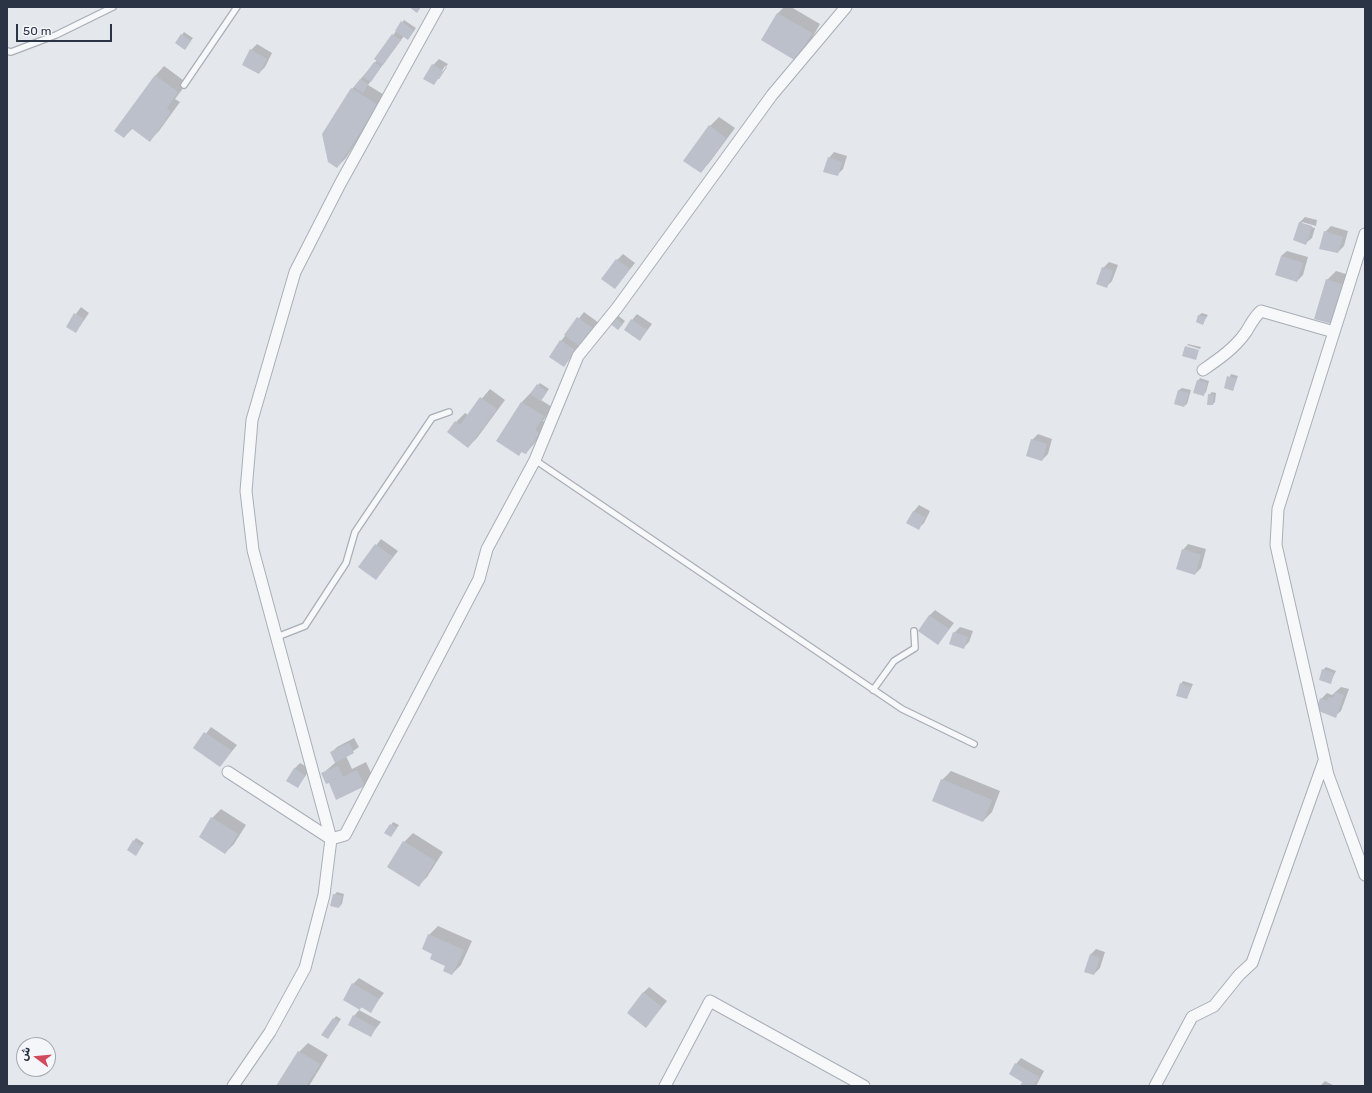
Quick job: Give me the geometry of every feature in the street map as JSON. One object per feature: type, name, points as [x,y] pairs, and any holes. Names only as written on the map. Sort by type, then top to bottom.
[{"type":"street","points":[[232,1086],[270,1032],[305,968],[324,895],[331,839],[253,550],[246,491],[252,420],[295,272],[340,184],[438,7]]},
{"type":"street","points":[[228,772],[331,839],[345,835],[479,579],[487,548],[535,460],[578,356],[617,308],[772,95],[846,7]]},
{"type":"street","points":[[1365,234],[1278,509],[1276,545],[1328,775],[1365,876]]},
{"type":"street","points":[[1203,370],[1225,355],[1246,332],[1255,317],[1261,311],[1334,332]]},
{"type":"street","points":[[1155,1086],[1192,1017],[1214,1006],[1239,975],[1252,963],[1324,760]]},
{"type":"street","points":[[665,1086],[710,1001],[864,1086]]},
{"type":"lane","points":[[7,51],[11,52],[56,35],[113,7]]},
{"type":"lane","points":[[184,85],[237,7]]},
{"type":"lane","points":[[277,638],[305,626],[346,563],[355,532],[432,418],[449,412]]},
{"type":"lane","points":[[535,460],[902,709],[974,744]]},
{"type":"lane","points":[[873,690],[894,661],[915,648],[914,631]]},
{"type":"building","points":[[409,7],[421,7],[417,13]]},
{"type":"building","points":[[777,13],[812,33],[796,61],[761,40]]},
{"type":"building","points":[[401,21],[414,31],[408,40],[395,31]]},
{"type":"building","points":[[181,34],[191,41],[185,50],[175,43]]},
{"type":"building","points":[[392,34],[401,40],[383,65],[374,59]]},
{"type":"building","points":[[250,49],[267,59],[259,74],[242,65]]},
{"type":"building","points":[[374,62],[381,67],[371,82],[363,77]]},
{"type":"building","points":[[432,64],[443,71],[434,85],[423,79]]},
{"type":"building","points":[[155,75],[178,92],[167,108],[171,112],[150,142],[131,128],[124,138],[114,131]]},
{"type":"building","points":[[360,79],[368,84],[363,93],[354,87]]},
{"type":"building","points":[[351,88],[378,105],[337,168],[328,162],[322,134]]},
{"type":"building","points":[[709,125],[726,138],[701,173],[683,161]]},
{"type":"building","points":[[828,157],[842,162],[838,176],[823,172]]},
{"type":"building","points":[[1299,222],[1312,226],[1306,245],[1293,240]]},
{"type":"building","points":[[1324,231],[1343,237],[1338,253],[1319,249]]},
{"type":"building","points":[[1281,256],[1303,263],[1297,282],[1275,275]]},
{"type":"building","points":[[616,259],[630,269],[615,289],[601,279]]},
{"type":"building","points":[[1102,267],[1113,271],[1107,288],[1096,284]]},
{"type":"building","points":[[1326,279],[1344,285],[1332,324],[1314,319]]},
{"type":"building","points":[[74,313],[84,319],[76,333],[66,327]]},
{"type":"building","points":[[1198,315],[1206,317],[1203,325],[1196,322]]},
{"type":"building","points":[[613,316],[623,324],[618,330],[608,322]]},
{"type":"building","points":[[577,317],[594,329],[581,347],[564,335]]},
{"type":"building","points":[[631,319],[647,330],[640,341],[624,330]]},
{"type":"building","points":[[560,340],[575,350],[564,367],[549,357]]},
{"type":"building","points":[[1185,346],[1199,350],[1196,360],[1182,356]]},
{"type":"building","points":[[1227,376],[1237,379],[1233,391],[1224,388]]},
{"type":"building","points":[[1197,380],[1207,383],[1204,396],[1193,393]]},
{"type":"building","points":[[537,384],[547,392],[541,401],[530,394]]},
{"type":"building","points":[[1178,390],[1189,393],[1184,407],[1174,404]]},
{"type":"building","points":[[1208,394],[1214,395],[1213,405],[1207,405]]},
{"type":"building","points":[[480,397],[497,409],[468,448],[447,432],[455,421],[460,425]]},
{"type":"building","points":[[521,402],[544,416],[535,430],[539,433],[526,454],[521,452],[519,456],[496,441]]},
{"type":"building","points":[[1031,439],[1047,444],[1042,461],[1026,456]]},
{"type":"building","points":[[913,511],[925,517],[919,530],[906,523]]},
{"type":"building","points":[[375,544],[393,557],[376,580],[358,567]]},
{"type":"building","points":[[1182,549],[1201,555],[1195,575],[1176,569]]},
{"type":"building","points":[[929,615],[949,629],[938,645],[918,631]]},
{"type":"building","points":[[953,632],[968,637],[964,649],[949,644]]},
{"type":"building","points":[[1322,669],[1334,673],[1331,684],[1319,680]]},
{"type":"building","points":[[1180,683],[1191,687],[1187,699],[1176,696]]},
{"type":"building","points":[[1335,692],[1344,695],[1336,718],[1316,710],[1320,698],[1327,701],[1329,697],[1333,698]]},
{"type":"building","points":[[204,732],[232,751],[220,767],[193,748]]},
{"type":"building","points":[[349,743],[354,753],[335,763],[330,752]]},
{"type":"building","points":[[338,766],[343,777],[357,770],[365,786],[336,800],[329,783],[326,784],[321,773]]},
{"type":"building","points":[[294,768],[305,775],[298,788],[286,781]]},
{"type":"building","points":[[941,779],[992,800],[983,822],[932,801]]},
{"type":"building","points":[[211,817],[238,834],[225,854],[199,837]]},
{"type":"building","points":[[390,824],[397,828],[391,837],[384,833]]},
{"type":"building","points":[[133,840],[142,846],[136,856],[127,850]]},
{"type":"building","points":[[403,841],[435,861],[419,887],[387,867]]},
{"type":"building","points":[[333,894],[342,896],[339,908],[330,906]]},
{"type":"building","points":[[428,934],[464,950],[452,975],[443,971],[445,966],[430,959],[432,954],[422,949]]},
{"type":"building","points":[[1090,954],[1100,958],[1094,975],[1084,972]]},
{"type":"building","points":[[352,983],[379,999],[371,1013],[361,1007],[360,1010],[343,1000]]},
{"type":"building","points":[[643,992],[662,1007],[646,1028],[627,1013]]},
{"type":"building","points":[[353,1015],[376,1028],[371,1037],[348,1025]]},
{"type":"building","points":[[333,1018],[339,1022],[328,1039],[321,1035]]},
{"type":"building","points":[[298,1051],[320,1064],[306,1086],[276,1086]]},
{"type":"building","points":[[1015,1063],[1039,1077],[1034,1086],[1020,1086],[1022,1082],[1009,1074]]}]
